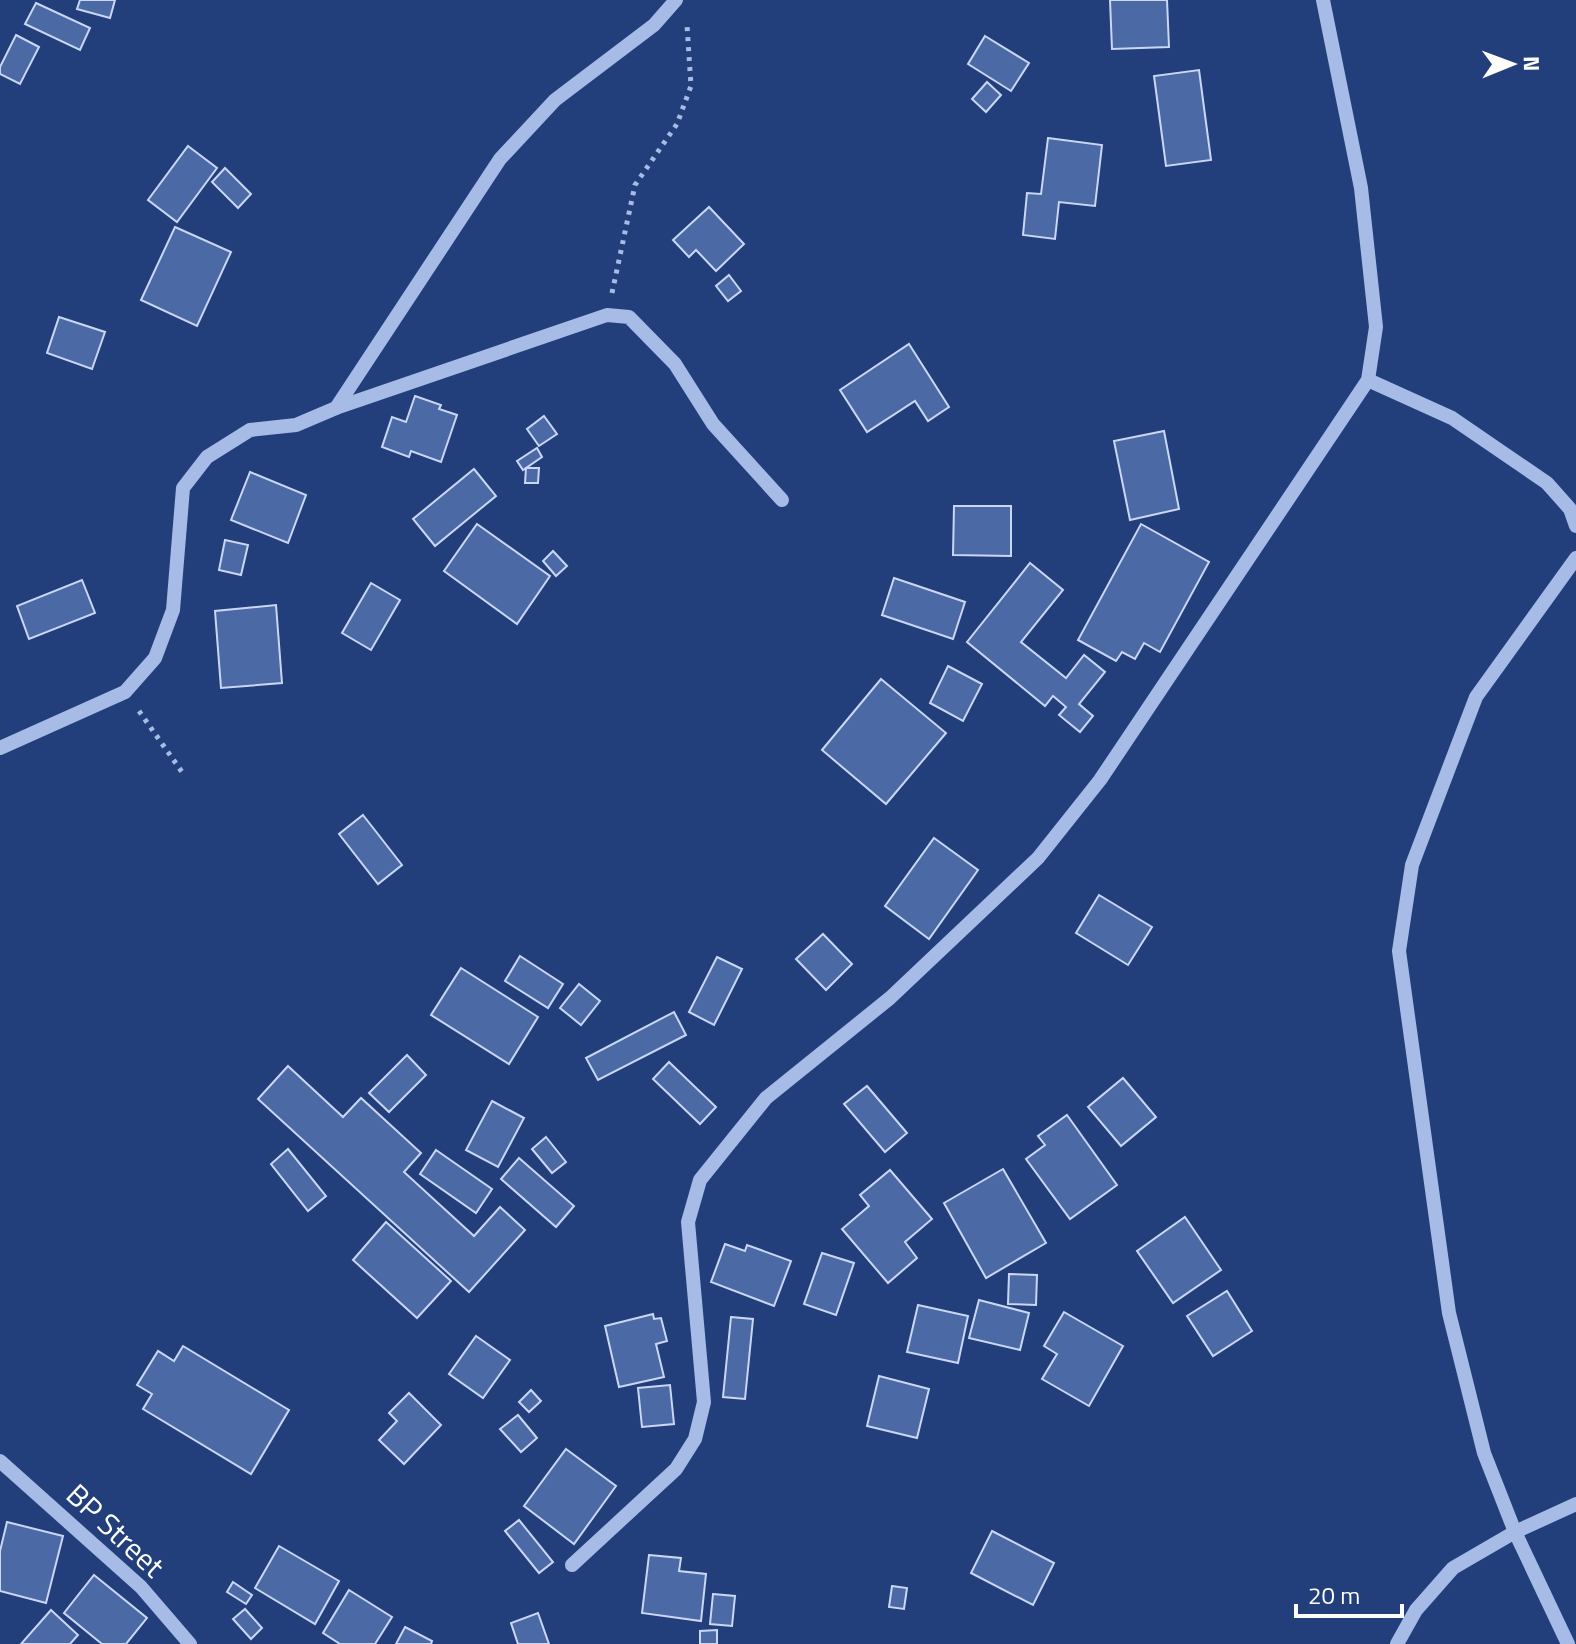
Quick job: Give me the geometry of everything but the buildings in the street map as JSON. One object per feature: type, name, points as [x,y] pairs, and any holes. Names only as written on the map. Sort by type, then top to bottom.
[{"type":"street","points":[[336,408],[500,159],[555,100],[654,25],[676,0]]},
{"type":"street","points":[[572,1565],[676,1469],[695,1439],[704,1402],[688,1222],[700,1180],[766,1098],[890,998],[1038,858],[1100,780],[1368,380],[1376,327],[1361,188],[1323,0]]},
{"type":"street","points":[[0,748],[125,692],[155,658],[173,610],[183,488],[207,457],[250,430],[296,425],[336,408],[607,315],[629,317],[675,364],[713,424],[782,500]]},
{"type":"street","points":[[1368,380],[1452,418],[1547,483],[1570,509],[1576,526]]},
{"type":"street","points":[[1568,1644],[1515,1532],[1484,1453],[1449,1313],[1399,951],[1412,865],[1476,697],[1576,561]]},
{"type":"street","name":"BP Street","points":[[0,1461],[141,1587],[190,1644]]},
{"type":"street","points":[[1397,1644],[1416,1610],[1453,1568],[1515,1532],[1576,1504]]},
{"type":"path","points":[[607,315],[635,185],[677,124],[691,86],[686,15]]},
{"type":"path","points":[[125,692],[182,772]]}]
